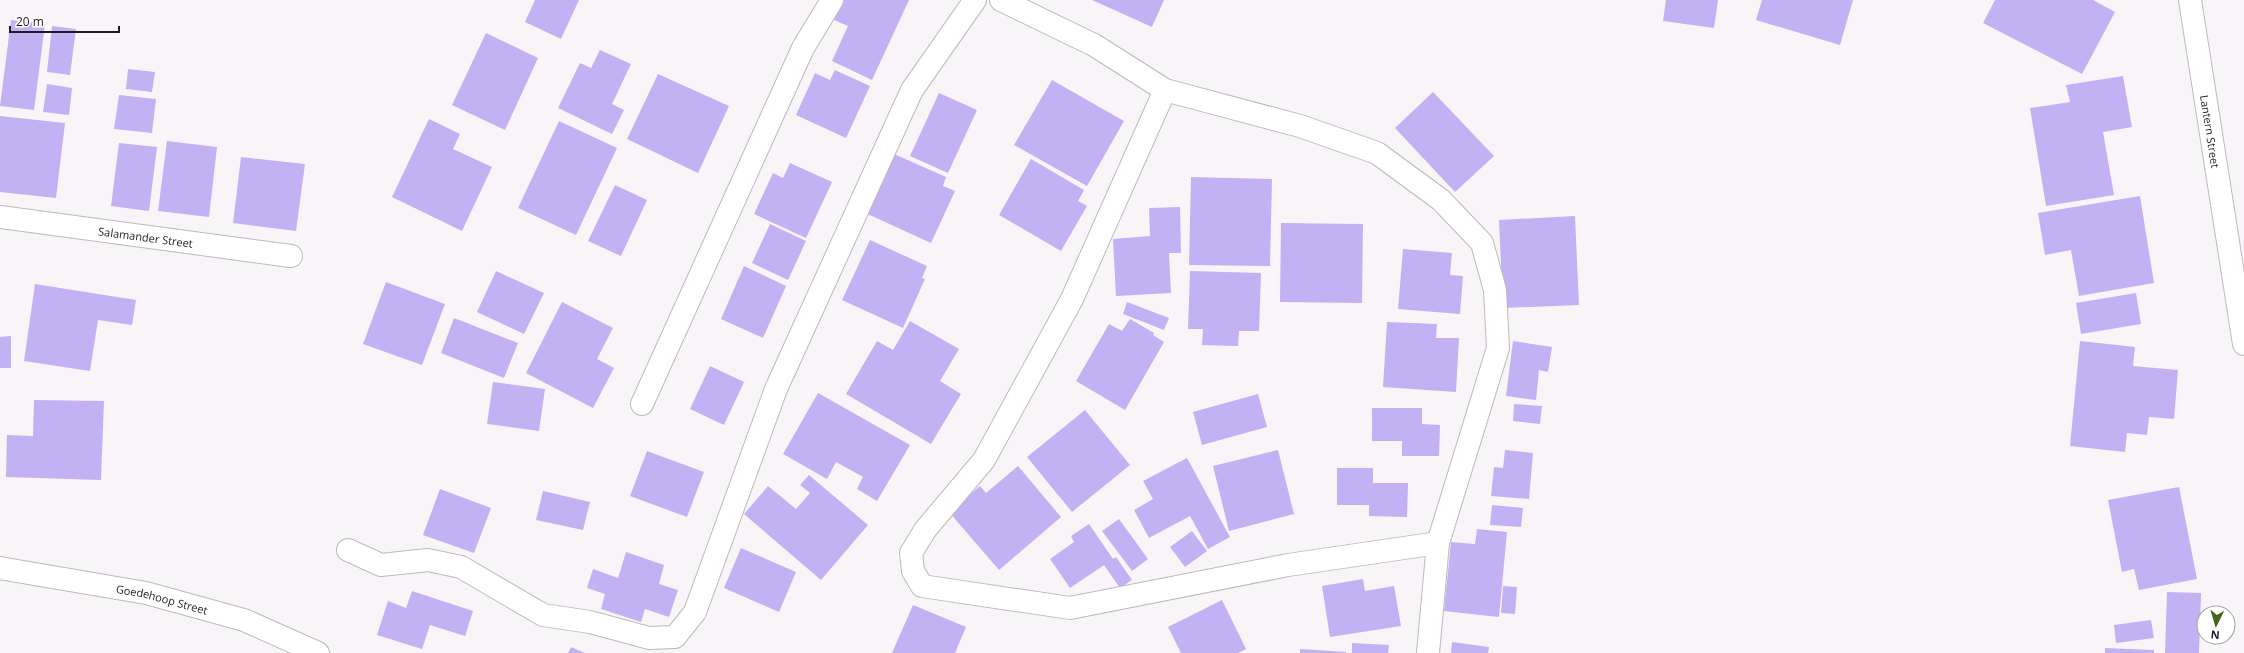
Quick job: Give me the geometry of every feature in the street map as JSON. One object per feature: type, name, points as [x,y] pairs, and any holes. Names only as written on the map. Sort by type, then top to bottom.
[{"type":"street","points":[[642,404],[803,48],[832,0]]},
{"type":"street","points":[[348,550],[381,565],[428,560],[461,567],[543,615],[590,622],[649,638],[675,636],[695,612],[776,389],[912,90],[975,0]]},
{"type":"street","points":[[1001,0],[1094,45],[1165,90],[1300,126],[1377,154],[1440,200],[1482,243],[1495,290],[1498,348],[1438,543],[1428,653]]},
{"type":"street","name":"Lantern Street","points":[[2190,0],[2238,262],[2244,344]]},
{"type":"street","points":[[1165,90],[1072,299],[984,460],[925,530],[911,552],[913,571],[922,586],[1070,608],[1288,565],[1438,543]]},
{"type":"street","name":"Salamander Street","points":[[0,217],[291,256]]},
{"type":"street","name":"Goedehoop Street","points":[[0,568],[146,593],[244,620],[318,653]]},
{"type":"building","points":[[535,0],[579,0],[561,39],[525,22]]},
{"type":"building","points":[[844,0],[909,0],[872,80],[832,61],[848,26],[834,20]]},
{"type":"building","points":[[1092,0],[1164,0],[1152,27]]},
{"type":"building","points":[[1666,0],[1718,0],[1714,28],[1663,21]]},
{"type":"building","points":[[1762,0],[1853,0],[1840,45],[1756,20]]},
{"type":"building","points":[[1995,0],[2093,0],[2115,12],[2082,74],[1983,23]]},
{"type":"building","points":[[11,20],[45,24],[34,110],[0,106]]},
{"type":"building","points":[[52,26],[76,29],[70,75],[47,72]]},
{"type":"building","points":[[486,33],[538,58],[505,130],[452,105]]},
{"type":"building","points":[[600,50],[631,64],[612,104],[624,110],[612,134],[558,108],[580,63],[591,68]]},
{"type":"building","points":[[128,69],[155,72],[152,92],[126,89]]},
{"type":"building","points":[[835,70],[870,86],[846,138],[796,115],[815,73],[830,80]]},
{"type":"building","points":[[658,74],[729,106],[698,173],[627,139]]},
{"type":"building","points":[[2123,76],[2132,127],[2103,132],[2114,195],[2046,206],[2030,108],[2070,102],[2066,85]]},
{"type":"building","points":[[1052,80],[1124,121],[1087,186],[1014,145]]},
{"type":"building","points":[[47,84],[72,88],[69,115],[43,112]]},
{"type":"building","points":[[1433,92],[1494,156],[1455,192],[1395,128]]},
{"type":"building","points":[[939,93],[977,110],[948,173],[910,156]]},
{"type":"building","points":[[119,95],[156,99],[152,133],[114,129]]},
{"type":"building","points":[[0,116],[65,123],[56,198],[0,192]]},
{"type":"building","points":[[429,119],[460,134],[453,149],[492,167],[462,231],[392,197]]},
{"type":"building","points":[[559,121],[617,148],[576,235],[518,208]]},
{"type":"building","points":[[167,141],[217,147],[209,217],[158,211]]},
{"type":"building","points":[[119,143],[157,147],[149,211],[111,206]]},
{"type":"building","points":[[894,154],[946,177],[943,186],[955,191],[931,243],[861,211]]},
{"type":"building","points":[[241,157],[305,164],[296,231],[233,223]]},
{"type":"building","points":[[1031,159],[1084,190],[1078,201],[1087,206],[1061,251],[999,215]]},
{"type":"building","points":[[790,163],[832,182],[806,238],[754,214],[773,173],[783,178]]},
{"type":"building","points":[[1191,177],[1272,179],[1270,266],[1189,265]]},
{"type":"building","points":[[615,185],[647,200],[621,256],[588,241]]},
{"type":"building","points":[[2140,196],[2154,283],[2079,296],[2071,250],[2045,255],[2038,213]]},
{"type":"building","points":[[1180,207],[1181,253],[1169,253],[1171,293],[1116,296],[1113,239],[1150,236],[1149,208]]},
{"type":"building","points":[[1575,216],[1579,305],[1503,308],[1499,220]]},
{"type":"building","points":[[1281,223],[1363,224],[1362,303],[1280,302]]},
{"type":"building","points":[[770,224],[806,241],[788,280],[752,263]]},
{"type":"building","points":[[870,240],[927,266],[922,278],[925,279],[903,328],[842,300]]},
{"type":"building","points":[[1403,249],[1452,253],[1450,275],[1463,276],[1460,314],[1398,309]]},
{"type":"building","points":[[744,266],[786,286],[763,338],[721,319]]},
{"type":"building","points":[[496,271],[544,293],[524,334],[477,312]]},
{"type":"building","points":[[1190,271],[1261,273],[1259,331],[1239,331],[1238,346],[1202,345],[1203,329],[1188,329]]},
{"type":"building","points":[[386,282],[445,304],[422,365],[363,344]]},
{"type":"building","points":[[35,284],[136,300],[132,325],[98,320],[90,371],[24,361]]},
{"type":"building","points":[[2136,293],[2141,324],[2081,334],[2076,303]]},
{"type":"building","points":[[562,302],[613,328],[597,359],[614,368],[593,408],[526,373]]},
{"type":"building","points":[[1127,302],[1169,318],[1164,330],[1123,314]]},
{"type":"building","points":[[454,318],[518,343],[504,378],[441,353]]},
{"type":"building","points":[[1130,319],[1154,333],[1153,335],[1164,342],[1125,410],[1076,381],[1109,324],[1122,331]]},
{"type":"building","points":[[910,321],[959,349],[940,381],[961,394],[931,444],[846,394],[877,341],[893,350]]},
{"type":"building","points":[[1387,322],[1437,324],[1436,338],[1459,338],[1456,392],[1383,387]]},
{"type":"building","points":[[11,336],[11,368],[0,368],[0,337]]},
{"type":"building","points":[[1513,341],[1552,347],[1548,372],[1539,370],[1536,400],[1506,396]]},
{"type":"building","points":[[2080,341],[2135,347],[2133,366],[2178,370],[2174,419],[2149,417],[2147,435],[2127,433],[2125,452],[2070,446]]},
{"type":"building","points":[[710,366],[744,382],[724,425],[690,409]]},
{"type":"building","points":[[493,382],[545,389],[539,431],[487,424]]},
{"type":"building","points":[[818,393],[910,445],[877,501],[857,489],[863,477],[836,462],[827,479],[783,454]]},
{"type":"building","points":[[1258,394],[1267,427],[1202,445],[1193,412]]},
{"type":"building","points":[[34,400],[104,401],[101,480],[6,477],[7,435],[33,436]]},
{"type":"building","points":[[1514,404],[1542,406],[1540,424],[1513,421]]},
{"type":"building","points":[[1372,408],[1422,408],[1422,424],[1440,425],[1439,456],[1402,456],[1402,441],[1372,441]]},
{"type":"building","points":[[1085,410],[1130,465],[1072,512],[1027,457]]},
{"type":"building","points":[[1278,450],[1294,514],[1229,531],[1213,466]]},
{"type":"building","points":[[1505,450],[1533,453],[1529,499],[1491,496],[1494,467],[1503,468]]},
{"type":"building","points":[[647,451],[704,472],[687,517],[630,496]]},
{"type":"building","points":[[1187,458],[1230,537],[1208,549],[1190,516],[1149,538],[1134,510],[1153,499],[1143,481]]},
{"type":"building","points":[[1018,466],[1061,517],[999,570],[949,512],[980,486],[986,493]]},
{"type":"building","points":[[1337,468],[1373,468],[1373,483],[1408,483],[1407,517],[1369,516],[1369,505],[1337,505]]},
{"type":"building","points":[[809,475],[868,525],[821,580],[744,514],[768,486],[796,509],[810,493],[800,485]]},
{"type":"building","points":[[2179,487],[2197,579],[2139,590],[2134,569],[2122,572],[2108,500]]},
{"type":"building","points":[[440,489],[491,508],[474,553],[423,535]]},
{"type":"building","points":[[543,491],[590,502],[583,530],[536,520]]},
{"type":"building","points":[[1492,505],[1523,508],[1521,527],[1490,525]]},
{"type":"building","points":[[1119,519],[1148,559],[1132,571],[1102,531]]},
{"type":"building","points":[[1089,524],[1113,559],[1070,588],[1050,559],[1074,542],[1071,536]]},
{"type":"building","points":[[1477,529],[1507,532],[1499,617],[1444,611],[1451,542],[1475,544]]},
{"type":"building","points":[[1192,531],[1207,551],[1185,567],[1170,547]]},
{"type":"building","points":[[741,548],[796,572],[779,612],[724,588]]},
{"type":"building","points":[[626,552],[664,565],[659,584],[678,590],[669,617],[645,609],[641,622],[601,609],[605,594],[587,588],[593,569],[618,578]]},
{"type":"building","points":[[1116,557],[1132,580],[1120,588],[1104,565]]},
{"type":"building","points":[[1363,579],[1365,591],[1394,586],[1401,626],[1330,637],[1322,586]]},
{"type":"building","points":[[1503,586],[1517,587],[1515,614],[1501,613]]},
{"type":"building","points":[[412,591],[473,611],[465,636],[430,625],[422,649],[377,635],[388,601],[406,608]]},
{"type":"building","points":[[2167,592],[2201,593],[2201,605],[2196,605],[2196,645],[2199,645],[2199,653],[2165,653]]},
{"type":"building","points":[[1222,600],[1246,649],[1238,653],[1181,653],[1168,627]]},
{"type":"building","points":[[913,605],[966,627],[955,653],[892,653]]},
{"type":"building","points":[[2151,620],[2154,638],[2116,643],[2114,625]]},
{"type":"building","points":[[1452,642],[1489,647],[1488,653],[1451,653]]},
{"type":"building","points":[[1352,643],[1389,645],[1388,653],[1352,653]]},
{"type":"building","points":[[571,647],[585,653],[568,653]]},
{"type":"building","points":[[2105,648],[2154,650],[2154,653],[2105,653]]},
{"type":"building","points":[[1300,649],[1346,652],[1346,653],[1300,653]]}]
